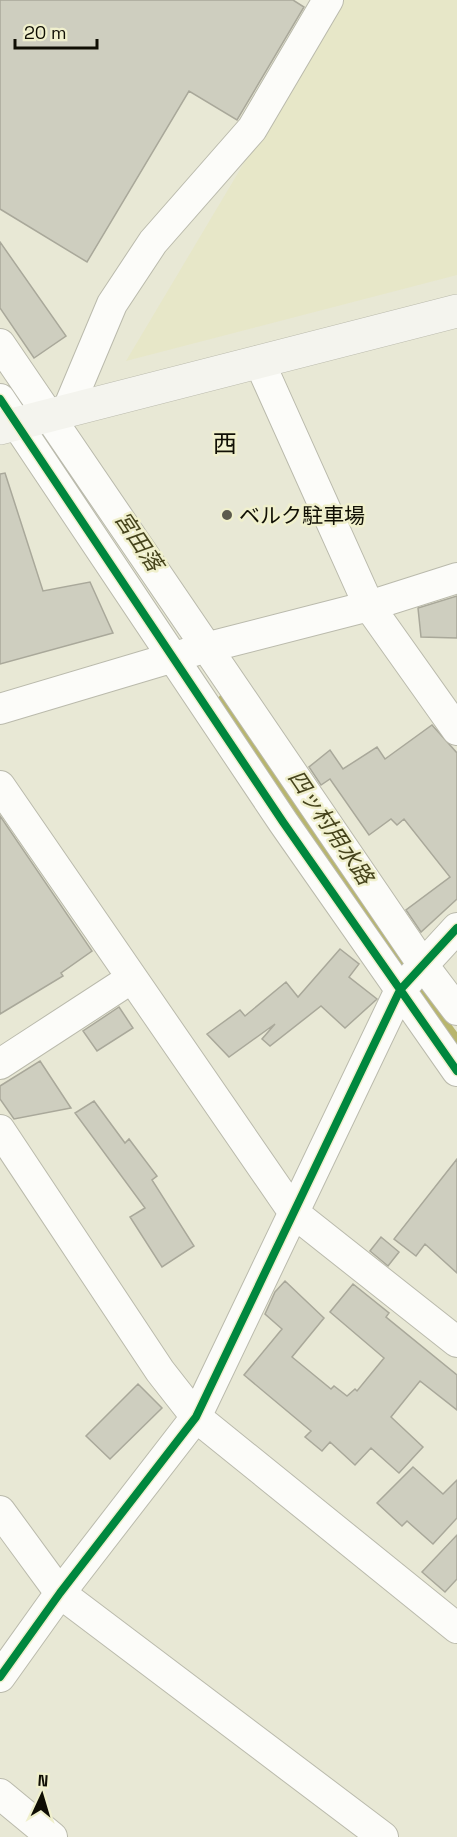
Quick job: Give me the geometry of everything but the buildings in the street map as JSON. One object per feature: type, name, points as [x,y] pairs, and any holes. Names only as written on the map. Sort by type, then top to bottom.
[{"type":"street","points":[[26,416],[112,304],[153,242],[252,129],[328,0]]},
{"type":"street","points":[[26,416],[457,312]]},
{"type":"street","points":[[0,344],[26,416],[192,652],[412,977],[457,1071]]},
{"type":"street","points":[[259,361],[369,606],[457,730]]},
{"type":"street","points":[[0,709],[192,652],[369,606],[457,578]]},
{"type":"street","points":[[0,786],[294,1213],[457,1342]]},
{"type":"street","points":[[0,1677],[60,1593],[196,1417],[294,1213],[412,977],[457,928]]},
{"type":"street","points":[[412,977],[457,1010]]},
{"type":"street","points":[[0,1064],[132,978]]},
{"type":"street","points":[[0,1130],[160,1371],[196,1417],[457,1628]]},
{"type":"street","points":[[0,1511],[60,1593],[383,1837]]},
{"type":"street","points":[[0,1794],[52,1837]]},
{"type":"shaded area","points":[[335,0],[457,0],[457,275],[126,361],[263,131]]},
{"type":"waterway","name":"四ッ村用水路","points":[[223,698],[400,961],[457,1039]]},
{"type":"cycle path","points":[[0,399],[283,822],[457,1071]]},
{"type":"cycle path","points":[[0,1677],[60,1593],[196,1417],[400,990],[457,928]]},
{"type":"place","name":"ベルク駐車場","points":[[227,515]]},
{"type":"district","name":"西","points":[[225,443]]},
{"type":"water label","name":"宮田落","points":[[139,541]]}]
